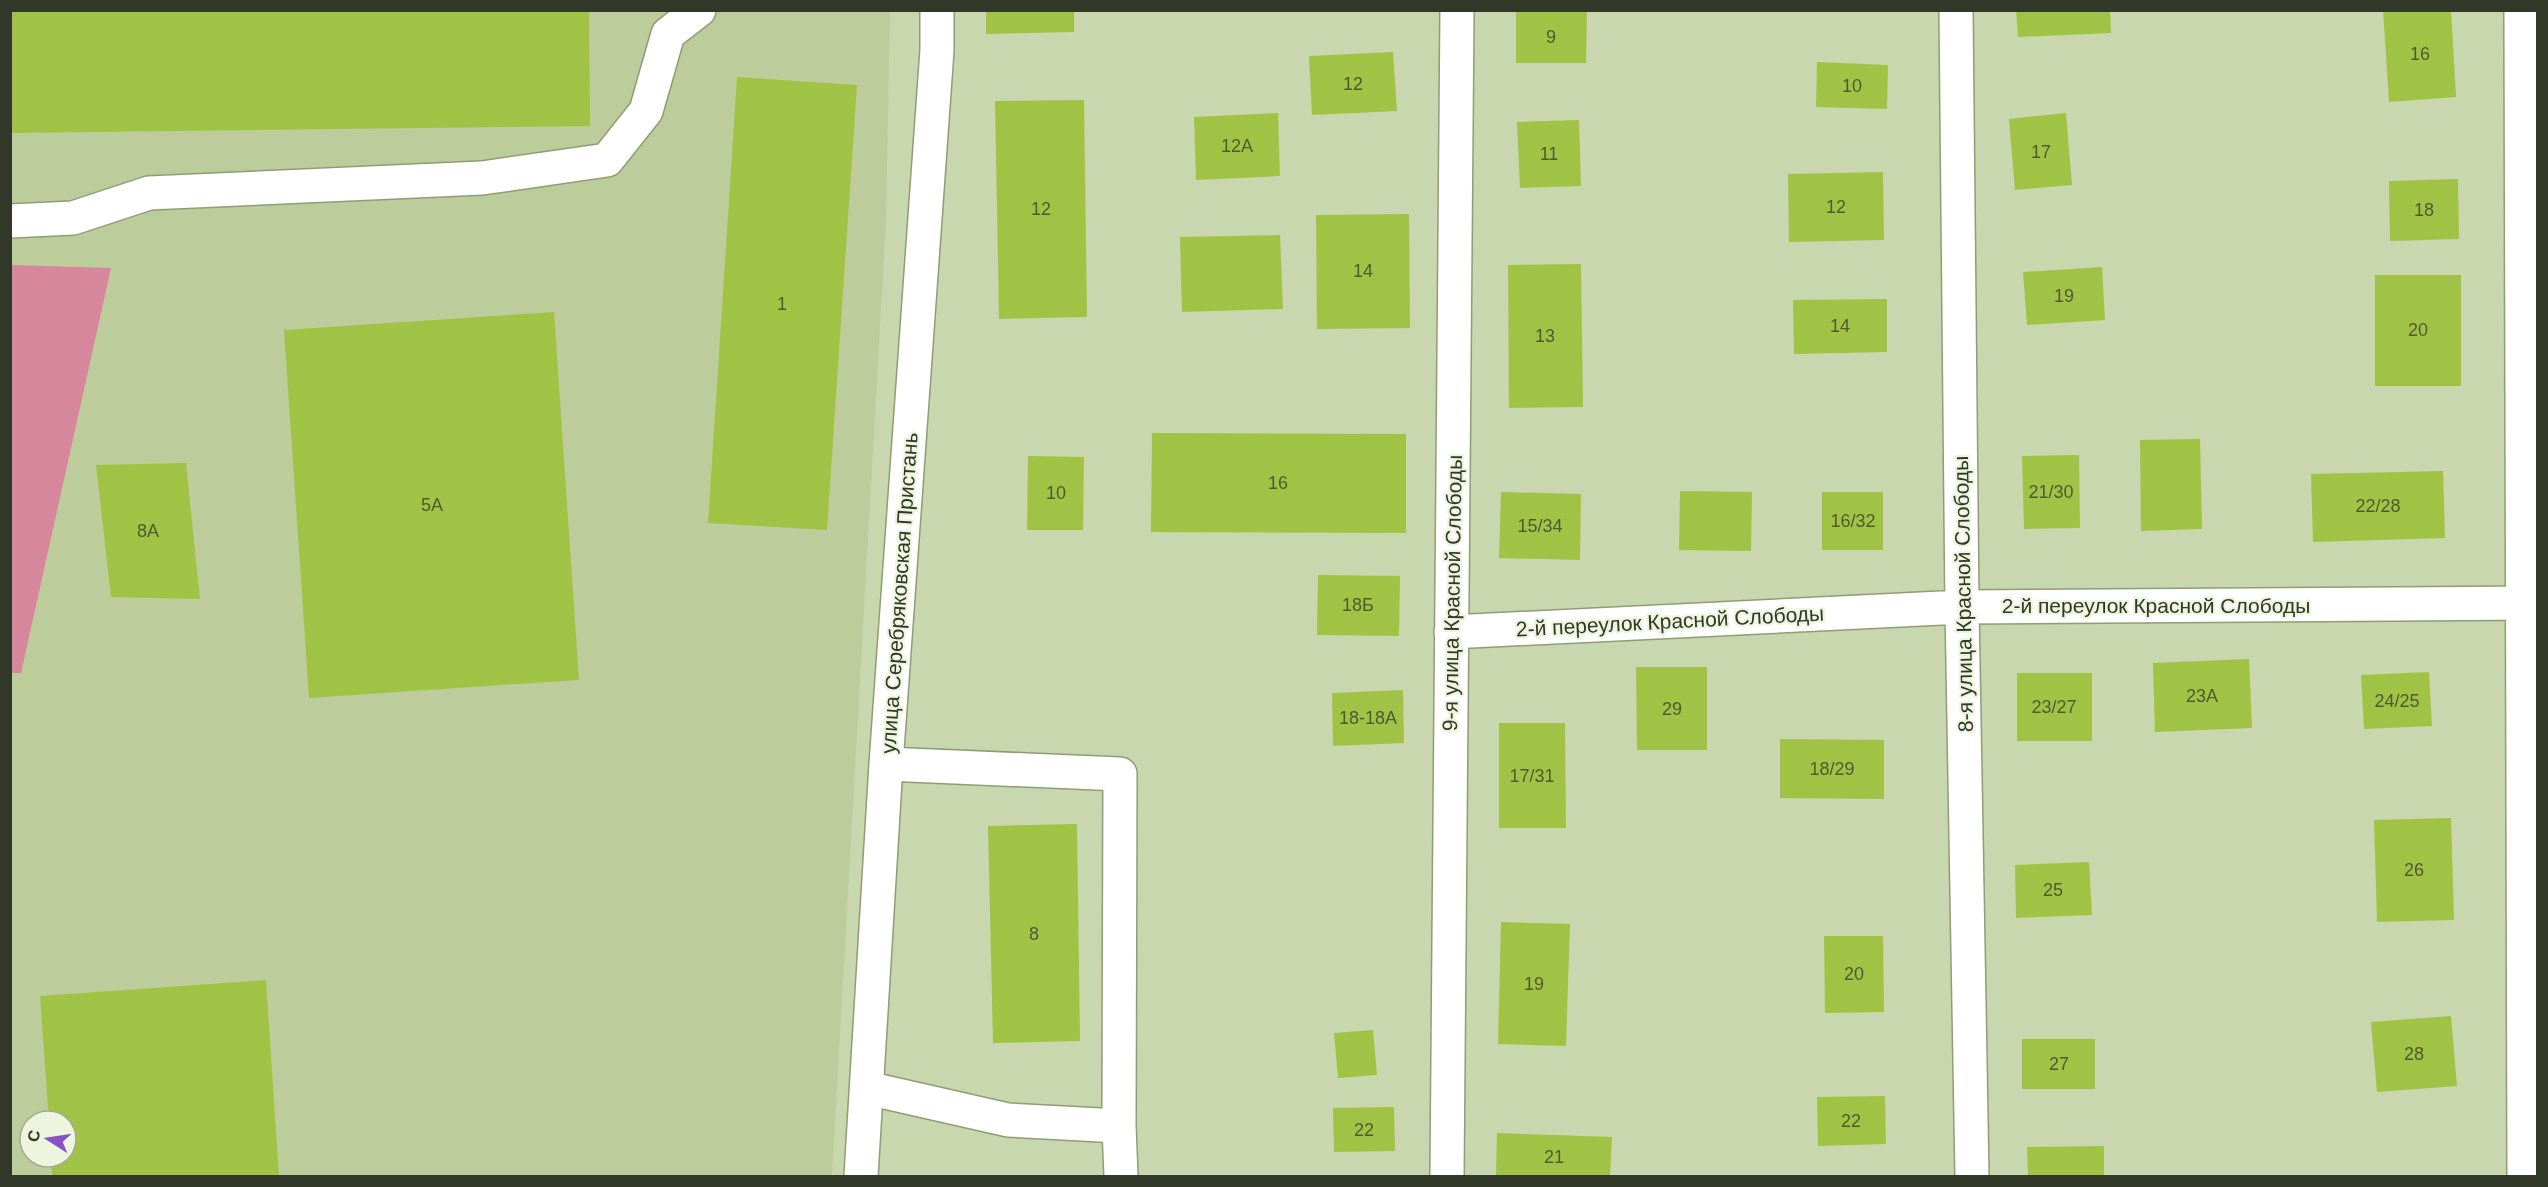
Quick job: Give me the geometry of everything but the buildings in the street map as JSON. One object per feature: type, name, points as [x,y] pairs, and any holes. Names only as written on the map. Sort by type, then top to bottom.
[{"type":"street","points":[[10,221],[73,218],[149,193],[482,178],[607,160],[646,111],[668,34],[699,10]]},
{"type":"street","name":"улица Серебряковская Пристань","points":[[861,1176],[886,764],[937,50],[937,10]]},
{"type":"street","name":"9-я улица Красной Слободы","points":[[1447,1176],[1457,10]]},
{"type":"street","name":"8-я улица Красной Слободы","points":[[1956,10],[1962,606],[1972,1176]]},
{"type":"street","points":[[2520,10],[2530,603],[2530,810],[2524,1176]]},
{"type":"street","name":"2-й переулок Красной Слободы","points":[[1451,632],[1962,606],[2530,603]]},
{"type":"street","points":[[886,764],[1120,774],[1119,1126],[1121,1176]]},
{"type":"street","points":[[867,1088],[1008,1120],[1119,1126]]},
{"type":"shaded area","points":[[10,11],[890,11],[886,220],[832,1176],[11,1176]]},
{"type":"shaded area","points":[[11,265],[111,268],[21,673],[11,673]]}]
